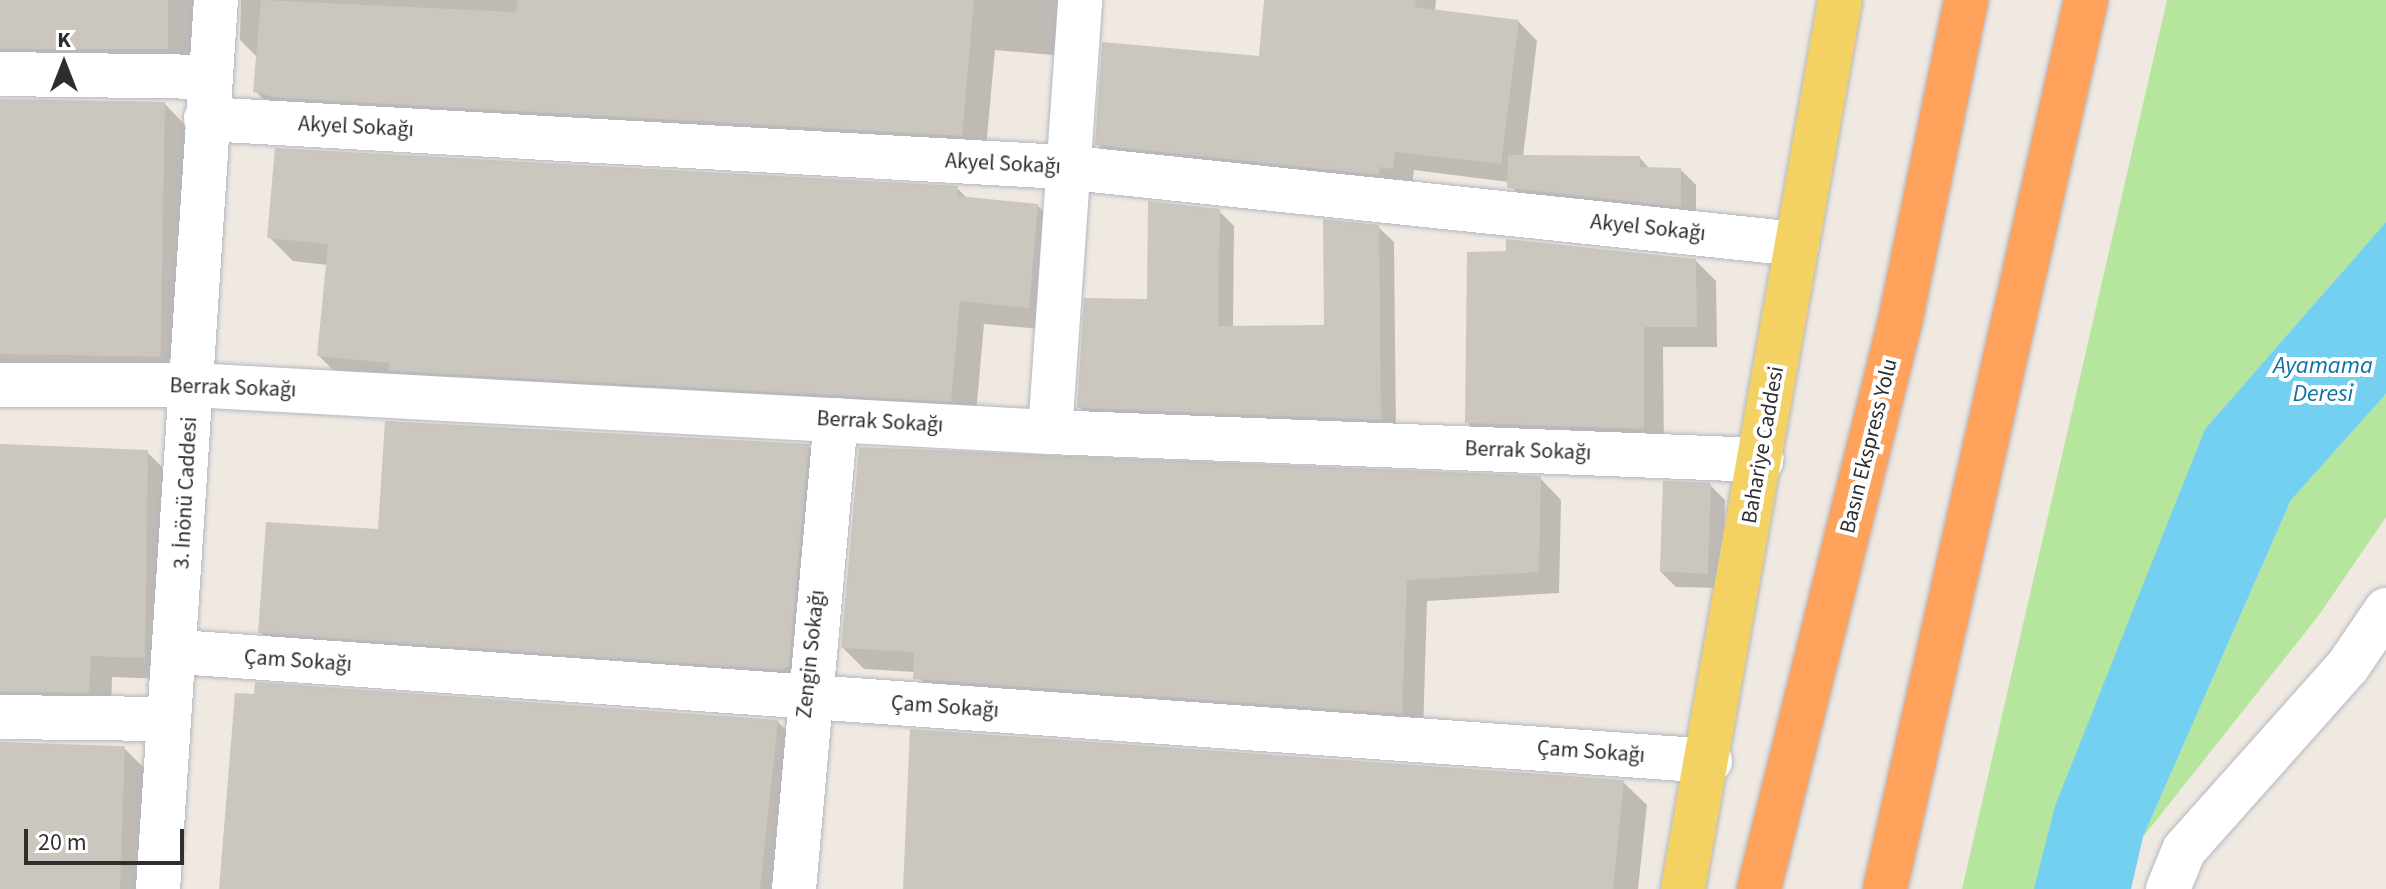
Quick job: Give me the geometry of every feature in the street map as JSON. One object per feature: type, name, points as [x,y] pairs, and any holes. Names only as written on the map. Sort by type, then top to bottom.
[{"type":"highway","name":"Basın Ekspress Yolu","points":[[1759,889],[1900,322],[1966,0]]},
{"type":"highway","points":[[1885,889],[2086,0]]},
{"type":"main road","name":"Bahariye Caddesi","points":[[1683,889],[1710,761],[1840,0]]},
{"type":"street","name":"3. İnönü Caddesi","points":[[158,889],[164,719],[179,652],[208,98],[216,0]]},
{"type":"street","points":[[1050,432],[1063,167],[1080,0]]},
{"type":"street","name":"Akyel Sokağı","points":[[0,74],[208,98],[1063,167],[1797,244]]},
{"type":"street","name":"Berrak Sokağı","points":[[0,385],[192,385],[1050,432],[1761,460]]},
{"type":"street","name":"Zengin Sokağı","points":[[794,889],[806,697],[836,420]]},
{"type":"street","points":[[2168,889],[2184,850],[2348,666],[2386,610]]},
{"type":"street","name":"Çam Sokağı","points":[[179,652],[1710,761]]},
{"type":"street","points":[[0,717],[164,719]]},
{"type":"green space","points":[[2167,0],[2386,0],[2386,222],[2205,429],[2035,889],[1962,889]]},
{"type":"green space","points":[[2386,394],[2386,517],[2319,615],[2143,837],[2291,500]]},
{"type":"water","name":"Ayamama Deresi","points":[[2386,222],[2386,394],[2291,500],[2143,837],[2131,889],[2034,889],[2055,806],[2205,429]]},
{"type":"building","points":[[0,0],[168,0],[168,49],[0,49]]},
{"type":"building","points":[[261,0],[516,12],[517,0],[974,0],[962,136],[280,98],[253,92]]},
{"type":"building","points":[[1264,0],[1416,0],[1415,7],[1519,20],[1501,164],[1395,152],[1393,169],[1379,167],[1379,175],[1095,145],[1102,42],[1259,56]]},
{"type":"building","points":[[0,99],[165,102],[161,357],[0,354]]},
{"type":"building","points":[[275,148],[958,186],[957,196],[1038,204],[1029,308],[960,301],[951,402],[388,371],[389,363],[317,356],[328,244],[267,238]]},
{"type":"building","points":[[1508,155],[1640,156],[1640,167],[1681,168],[1681,207],[1507,188]]},
{"type":"building","points":[[1148,201],[1220,209],[1218,326],[1324,325],[1323,219],[1379,225],[1381,420],[1077,408],[1084,298],[1147,299]]},
{"type":"building","points":[[1506,239],[1696,259],[1697,327],[1644,327],[1644,429],[1465,423],[1467,252],[1506,251]]},
{"type":"building","points":[[385,421],[809,444],[789,665],[782,670],[258,633],[266,522],[378,529]]},
{"type":"building","points":[[0,444],[148,450],[145,658],[91,656],[89,693],[0,692]]},
{"type":"building","points":[[859,447],[1541,476],[1539,572],[1407,580],[1402,714],[913,679],[914,652],[841,648]]},
{"type":"building","points":[[1663,481],[1711,483],[1708,574],[1660,572]]},
{"type":"building","points":[[255,682],[778,720],[760,889],[219,889],[235,693],[254,694]]},
{"type":"building","points":[[910,729],[1624,780],[1613,889],[903,889]]},
{"type":"building","points":[[0,742],[125,746],[120,889],[0,889]]}]
